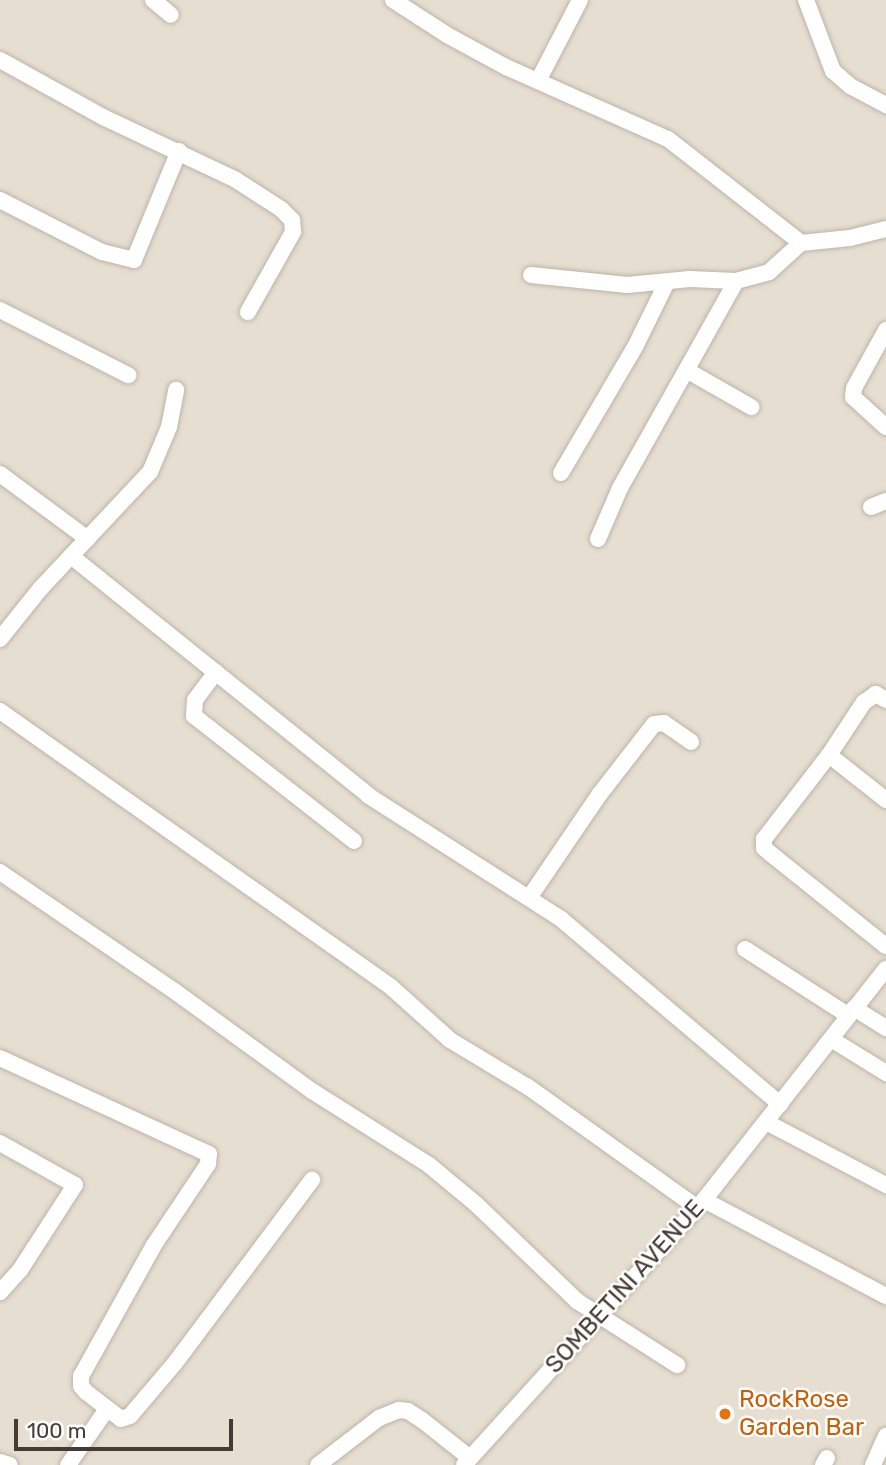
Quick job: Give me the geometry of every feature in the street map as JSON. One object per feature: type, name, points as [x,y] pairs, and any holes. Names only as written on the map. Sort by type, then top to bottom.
[{"type":"street","points":[[153,0],[171,15]]},
{"type":"street","points":[[393,0],[447,35],[538,81],[668,139],[801,243]]},
{"type":"street","points":[[538,81],[580,0]]},
{"type":"street","points":[[806,0],[833,71],[850,86],[886,105]]},
{"type":"street","points":[[0,60],[103,117],[179,151],[260,194],[292,220],[293,232],[248,312]]},
{"type":"street","points":[[0,200],[102,252],[134,260],[179,151]]},
{"type":"street","points":[[531,275],[627,285],[666,284],[690,279],[736,281],[769,272],[801,243],[850,238],[886,229]]},
{"type":"street","points":[[598,538],[620,488],[736,281]]},
{"type":"street","points":[[561,473],[636,345],[666,284]]},
{"type":"street","points":[[0,310],[128,375]]},
{"type":"street","points":[[886,330],[854,388],[853,397],[886,426]]},
{"type":"street","points":[[688,370],[751,407]]},
{"type":"street","points":[[0,639],[71,556],[150,472],[169,427],[176,390]]},
{"type":"street","points":[[0,474],[88,538]]},
{"type":"street","points":[[71,556],[369,796],[529,898],[606,955],[780,1104]]},
{"type":"street","points":[[216,672],[195,700],[194,716],[354,841]]},
{"type":"street","points":[[886,700],[876,694],[870,696],[829,755],[764,839],[764,848],[886,946]]},
{"type":"street","points":[[0,711],[354,959],[399,993],[450,1040],[528,1087],[700,1203],[886,1296]]},
{"type":"street","points":[[529,898],[599,795],[654,724],[664,723],[691,742]]},
{"type":"street","points":[[829,755],[886,800]]},
{"type":"street","points":[[0,872],[173,990],[312,1091],[429,1165],[598,1317],[677,1365]]},
{"type":"street","points":[[745,949],[851,1012],[886,1028]]},
{"type":"street","name":"SOMBETINI AVENUE","points":[[467,1461],[700,1203],[886,969]]},
{"type":"street","points":[[831,1039],[886,1073]]},
{"type":"street","points":[[0,1058],[209,1154],[208,1164],[154,1245],[81,1376],[81,1386],[121,1419],[130,1416],[175,1363],[312,1180]]},
{"type":"street","points":[[766,1122],[886,1185]]},
{"type":"street","points":[[0,1143],[75,1185],[20,1270],[0,1292]]},
{"type":"street","points":[[68,1465],[107,1409]]},
{"type":"street","points":[[318,1465],[379,1418],[399,1410],[408,1411],[422,1420],[467,1461]]},
{"type":"street","points":[[873,1465],[886,1436]]},
{"type":"street","points":[[0,1462],[10,1465]]},
{"type":"shaded area","points":[[0,0],[886,0],[886,1465],[0,1465]]},
{"type":"place","name":"RockRose Garden Bar","points":[[725,1414]]}]
